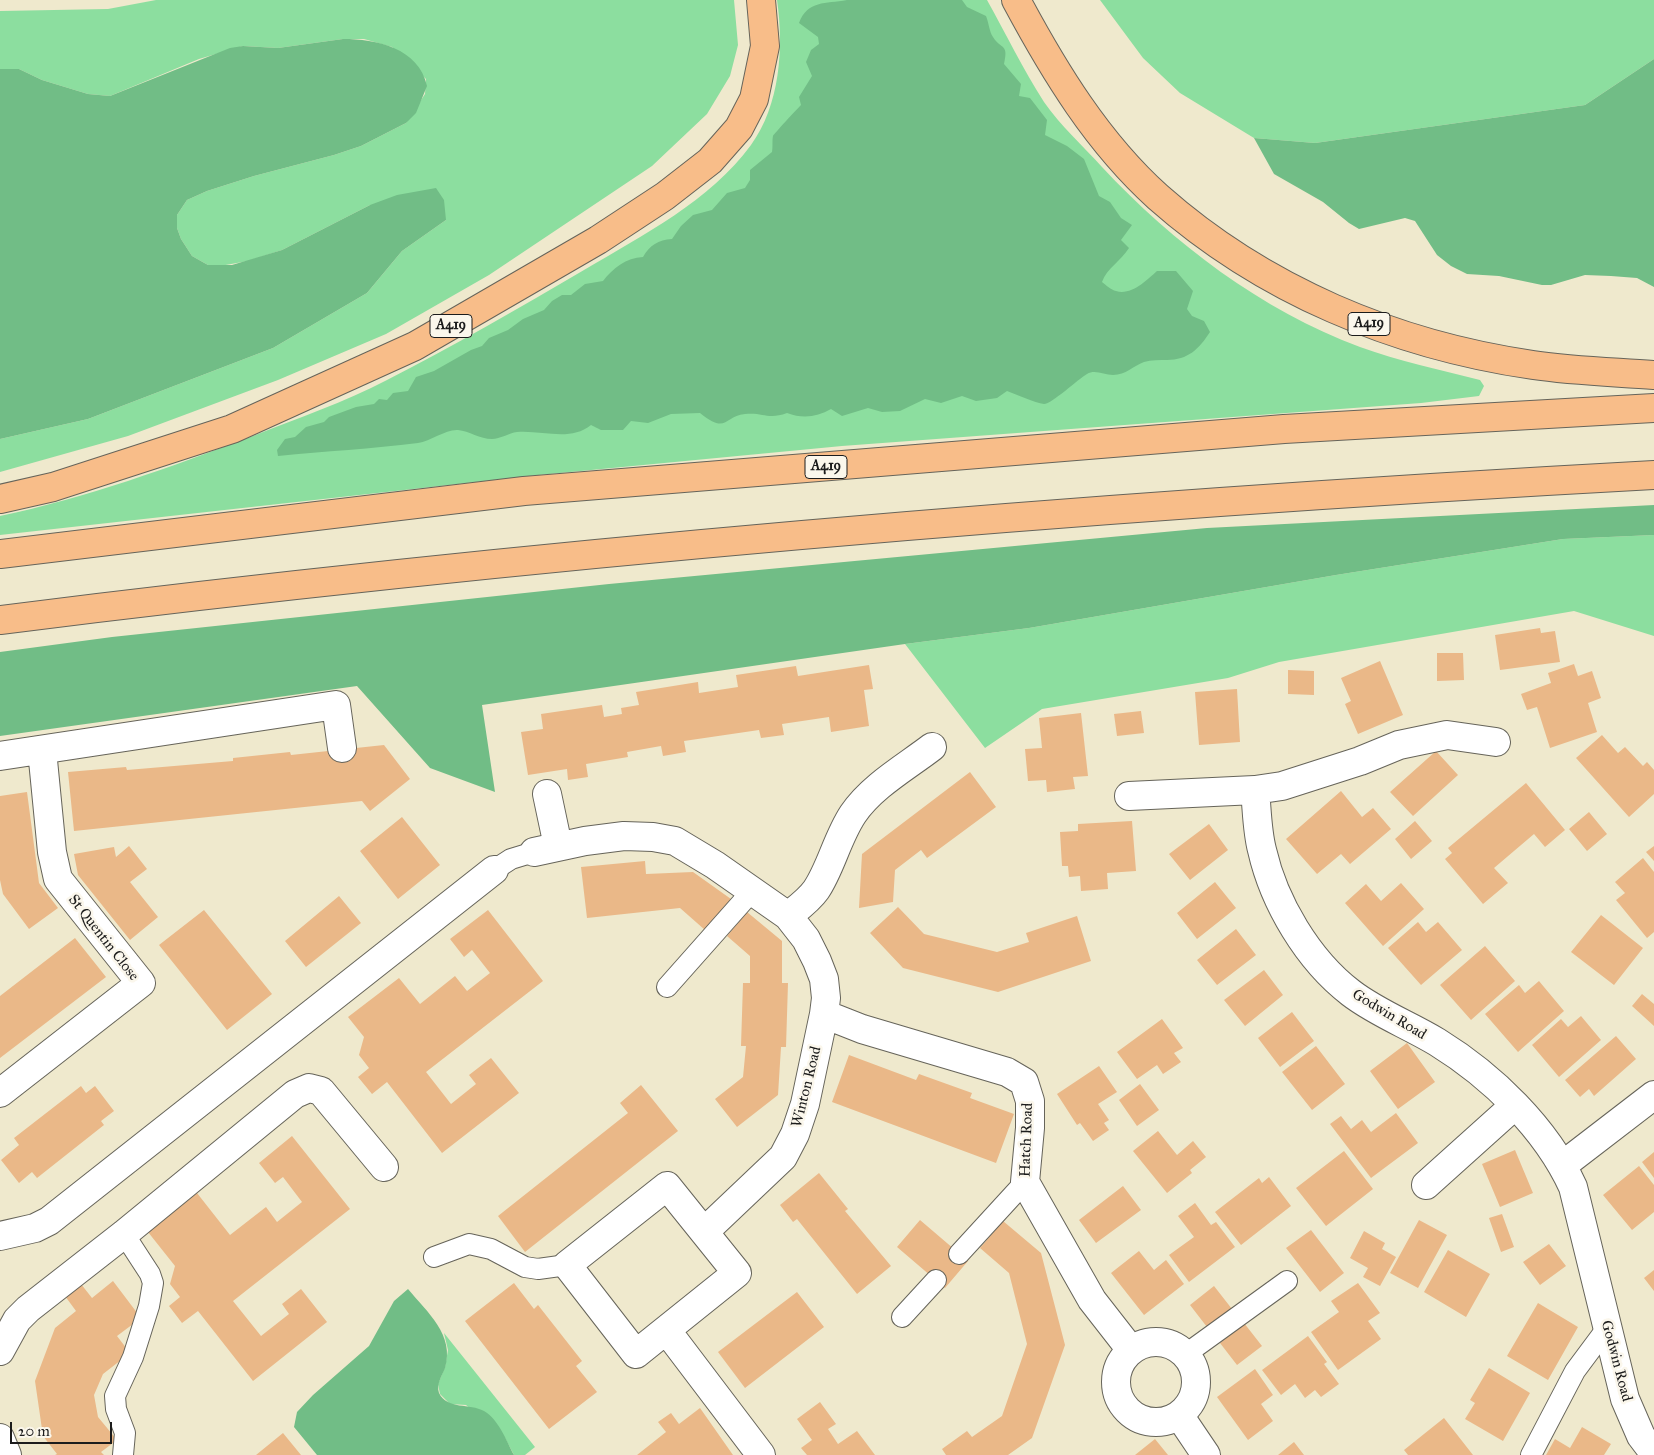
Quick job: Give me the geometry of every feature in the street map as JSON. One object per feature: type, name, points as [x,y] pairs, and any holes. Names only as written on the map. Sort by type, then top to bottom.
[{"type":"highway","name":"A419","points":[[0,499],[53,487],[232,429],[415,346],[598,240],[665,196],[710,161],[739,128],[754,99],[765,46],[761,0]]},
{"type":"highway","name":"A419","points":[[1016,0],[1048,60],[1077,103],[1128,166],[1158,196],[1201,231],[1246,262],[1292,290],[1388,331],[1457,351],[1533,365],[1654,375]]},
{"type":"highway","name":"A419","points":[[0,554],[534,490],[1284,429],[1654,408]]},
{"type":"highway","points":[[0,620],[439,570],[926,524],[1654,475]]},
{"type":"street","points":[[0,756],[336,705],[342,748]]},
{"type":"street","points":[[1129,796],[1255,790],[1282,786],[1360,762],[1399,745],[1447,735],[1496,742]]},
{"type":"street","points":[[788,916],[816,890],[836,843],[854,812],[879,787],[932,747]]},
{"type":"street","name":"St Quentin Close","points":[[0,1093],[141,983],[58,879],[52,852],[42,750]]},
{"type":"street","name":"Godwin Road","points":[[1255,790],[1262,850],[1274,886],[1301,938],[1350,992],[1438,1043],[1468,1064],[1515,1106],[1532,1124],[1563,1165],[1573,1187],[1625,1398],[1640,1436],[1654,1453]]},
{"type":"street","points":[[546,849],[547,794]]},
{"type":"street","name":"Winton Road","points":[[546,849],[624,836],[653,837],[675,841],[753,890],[788,916],[806,939],[817,960],[824,979],[824,1014],[805,1104],[795,1134],[783,1157],[704,1232]]},
{"type":"street","points":[[0,1236],[35,1228],[49,1221],[494,870]]},
{"type":"street","name":"Hatch Road","points":[[824,1014],[862,1029],[1006,1072],[1024,1082],[1030,1101],[1025,1182],[1092,1300],[1131,1350]]},
{"type":"street","points":[[0,1351],[17,1320],[28,1309],[124,1234],[295,1094],[309,1088],[321,1091],[384,1167]]},
{"type":"street","points":[[1563,1165],[1654,1095]]},
{"type":"street","points":[[1426,1185],[1515,1106]]},
{"type":"street","points":[[667,1186],[737,1273],[636,1354],[567,1265],[667,1186]]},
{"type":"street","points":[[667,1331],[761,1455]]},
{"type":"street","points":[[1153,1341],[1165,1342],[1186,1354],[1193,1364],[1196,1386],[1194,1398],[1179,1415],[1168,1421],[1144,1421],[1124,1408],[1117,1394],[1115,1382],[1117,1369],[1131,1350],[1141,1344],[1153,1341]]},
{"type":"street","points":[[1179,1415],[1206,1455]]},
{"type":"street","points":[[0,1438],[7,1455]]},
{"type":"lane","points":[[494,870],[511,859],[546,849]]},
{"type":"lane","points":[[667,987],[753,890]]},
{"type":"lane","points":[[959,1254],[1025,1182]]},
{"type":"lane","points":[[123,1455],[125,1433],[116,1409],[115,1396],[133,1357],[149,1306],[153,1283],[150,1274],[124,1234]]},
{"type":"lane","points":[[434,1257],[469,1244],[491,1249],[525,1267],[538,1269],[567,1265]]},
{"type":"lane","points":[[902,1317],[936,1280]]},
{"type":"lane","points":[[1186,1354],[1287,1281]]},
{"type":"lane","points":[[1531,1455],[1575,1370],[1607,1328]]},
{"type":"green space","points":[[156,0],[734,0],[738,45],[730,76],[707,114],[652,166],[489,275],[386,334],[278,380],[128,436],[0,472],[0,439],[88,419],[273,348],[367,293],[402,251],[446,220],[370,205],[282,250],[248,261],[220,266],[208,265],[192,256],[181,239],[177,228],[177,215],[187,200],[207,191],[254,176],[361,146],[406,123],[425,94],[426,79],[392,47],[364,39],[343,39],[278,48],[243,46],[199,59],[110,96],[88,94],[42,80],[19,69],[0,69],[0,11],[108,9]]},
{"type":"green space","points":[[777,0],[987,0],[1050,111],[1129,195],[1189,248],[1220,272],[1254,294],[1323,332],[1390,357],[1480,380],[1484,386],[1479,396],[1421,403],[842,446],[539,475],[0,535],[0,516],[96,491],[160,470],[338,403],[371,388],[486,327],[629,244],[696,200],[734,165],[751,145],[761,129],[768,112],[778,76],[780,37]]},
{"type":"green space","points":[[847,0],[962,0],[967,7],[986,16],[992,35],[1005,50],[1004,64],[1021,84],[1019,96],[1030,98],[1047,120],[1045,135],[1067,146],[1084,159],[1099,196],[1110,202],[1121,218],[1132,225],[1121,240],[1129,248],[1107,273],[1102,282],[1114,290],[1122,292],[1138,286],[1157,271],[1176,271],[1193,291],[1187,309],[1192,316],[1204,321],[1210,332],[1202,344],[1187,356],[1144,362],[1118,375],[1090,373],[1053,400],[1044,404],[1007,391],[997,398],[976,401],[962,396],[941,403],[925,399],[900,411],[882,412],[868,408],[842,416],[831,409],[810,416],[787,413],[775,416],[745,414],[738,415],[721,424],[715,423],[700,413],[671,414],[648,423],[631,421],[623,430],[601,430],[591,425],[574,433],[517,432],[492,439],[453,430],[418,443],[278,456],[277,450],[285,439],[295,437],[306,427],[324,422],[329,417],[356,407],[374,404],[379,399],[387,400],[393,393],[408,391],[416,377],[434,371],[471,350],[482,346],[489,338],[508,330],[523,319],[544,310],[552,301],[562,295],[571,295],[585,284],[603,281],[620,264],[631,259],[643,257],[652,246],[672,239],[681,226],[693,215],[712,210],[727,193],[745,188],[750,180],[750,170],[772,152],[773,136],[801,105],[799,97],[812,76],[806,62],[811,50],[819,44],[818,37],[799,23],[807,10],[818,4]]},
{"type":"green space","points":[[1100,0],[1654,0],[1654,59],[1585,105],[1315,143],[1254,138],[1180,93],[1143,58]]},
{"type":"green space","points":[[343,39],[369,41],[394,48],[406,54],[415,63],[422,73],[427,86],[416,113],[406,123],[361,146],[254,176],[207,191],[187,200],[177,215],[177,228],[181,239],[192,256],[208,265],[232,265],[282,250],[370,205],[397,195],[436,188],[444,200],[446,220],[402,251],[367,293],[273,348],[88,419],[0,439],[0,69],[19,69],[42,80],[88,94],[110,96],[230,48],[243,46],[278,48]]},
{"type":"green space","points":[[1654,59],[1654,287],[1637,278],[1611,276],[1585,275],[1551,285],[1542,285],[1499,276],[1467,274],[1451,266],[1437,255],[1415,221],[1405,218],[1359,229],[1349,223],[1323,202],[1274,174],[1254,138],[1315,143],[1585,105]]},
{"type":"green space","points":[[1654,505],[1654,535],[1563,539],[1336,575],[1029,628],[482,705],[495,792],[430,768],[357,686],[0,736],[0,652],[112,637],[609,584],[1207,528]]},
{"type":"green space","points":[[1654,535],[1654,636],[1574,611],[1279,662],[1228,678],[1042,709],[985,748],[905,644],[1029,628],[1336,575],[1563,539]]},
{"type":"green space","points":[[408,1289],[431,1315],[443,1335],[446,1345],[447,1356],[439,1383],[439,1393],[447,1402],[478,1409],[489,1415],[502,1431],[514,1455],[317,1455],[294,1427],[297,1412],[313,1395],[369,1346],[394,1301]]},
{"type":"green space","points":[[444,1333],[535,1447],[525,1455],[514,1455],[505,1438],[466,1405],[450,1404],[440,1394],[438,1384],[445,1367],[448,1350]]},
{"type":"building","points":[[1540,628],[1541,633],[1555,631],[1560,662],[1500,670],[1495,635]]},
{"type":"building","points":[[1437,653],[1463,653],[1464,680],[1437,681]]},
{"type":"building","points":[[1380,661],[1403,715],[1358,734],[1345,704],[1351,701],[1341,678]]},
{"type":"building","points":[[1574,664],[1578,676],[1592,671],[1601,698],[1588,703],[1597,732],[1550,748],[1537,707],[1527,710],[1521,694],[1551,683],[1548,673]]},
{"type":"building","points":[[869,665],[873,689],[864,690],[869,726],[831,732],[829,717],[782,724],[784,735],[761,738],[759,730],[684,741],[686,752],[663,756],[661,746],[627,752],[628,757],[586,764],[588,777],[568,780],[567,769],[528,775],[521,732],[543,729],[541,714],[602,705],[604,717],[622,714],[621,708],[639,705],[636,692],[698,682],[699,693],[738,687],[736,675],[796,666],[798,676]]},
{"type":"building","points":[[1288,670],[1314,671],[1314,695],[1288,694]]},
{"type":"building","points":[[1237,689],[1240,742],[1199,745],[1195,692]]},
{"type":"building","points":[[1141,711],[1144,733],[1117,736],[1114,714]]},
{"type":"building","points":[[1081,713],[1088,776],[1073,777],[1075,789],[1047,792],[1046,780],[1028,781],[1025,749],[1042,748],[1039,718]]},
{"type":"building","points":[[1602,735],[1618,753],[1625,747],[1643,766],[1647,762],[1654,770],[1654,794],[1629,817],[1576,758]]},
{"type":"building","points":[[384,745],[410,779],[370,811],[362,801],[74,831],[68,772],[126,767],[127,770],[233,761],[233,758],[290,752],[291,755]]},
{"type":"building","points":[[1436,751],[1458,775],[1413,816],[1390,792]]},
{"type":"building","points":[[970,772],[996,807],[927,858],[921,850],[895,870],[893,902],[859,908],[862,854]]},
{"type":"building","points":[[1526,783],[1565,830],[1545,847],[1534,834],[1494,868],[1508,883],[1483,904],[1445,859],[1452,853],[1448,848]]},
{"type":"building","points":[[1341,791],[1362,817],[1373,808],[1391,829],[1350,864],[1341,854],[1317,874],[1286,839]]},
{"type":"building","points":[[27,792],[39,883],[58,908],[29,929],[3,894],[0,880],[0,796]]},
{"type":"building","points":[[1589,812],[1607,834],[1587,851],[1569,829]]},
{"type":"building","points":[[402,817],[440,865],[398,899],[360,851]]},
{"type":"building","points":[[1132,821],[1136,871],[1107,873],[1108,889],[1081,891],[1080,876],[1069,877],[1068,866],[1062,866],[1060,832],[1078,831],[1078,824]]},
{"type":"building","points":[[1415,821],[1432,841],[1411,859],[1395,839]]},
{"type":"building","points":[[1209,824],[1228,850],[1190,880],[1169,854]]},
{"type":"building","points":[[129,846],[147,869],[130,882],[158,917],[130,940],[78,875],[74,854],[114,847],[116,857]]},
{"type":"building","points":[[1654,846],[1654,861],[1646,852]]},
{"type":"building","points":[[1643,858],[1654,872],[1654,932],[1647,938],[1616,900],[1625,893],[1615,882]]},
{"type":"building","points":[[645,861],[646,874],[693,872],[731,899],[705,930],[680,908],[587,918],[581,867]]},
{"type":"building","points":[[1215,882],[1236,908],[1197,939],[1177,913]]},
{"type":"building","points":[[1401,883],[1424,909],[1383,946],[1345,903],[1366,884],[1381,901]]},
{"type":"building","points":[[339,896],[361,923],[306,967],[285,941]]},
{"type":"building","points":[[898,907],[924,934],[997,952],[1029,942],[1026,933],[1077,916],[1091,961],[998,992],[903,968],[870,933]]},
{"type":"building","points":[[204,910],[272,994],[227,1030],[159,945]]},
{"type":"building","points":[[488,910],[543,981],[426,1072],[451,1104],[476,1084],[469,1075],[491,1058],[519,1093],[442,1153],[387,1082],[372,1094],[358,1077],[369,1068],[359,1055],[364,1037],[348,1017],[399,978],[420,1004],[455,976],[467,991],[490,973],[472,950],[464,957],[450,939]]},
{"type":"building","points":[[747,912],[782,941],[782,983],[788,983],[786,1047],[781,1047],[778,1095],[737,1127],[715,1099],[743,1077],[746,1046],[741,1046],[743,983],[750,983],[750,956],[727,936]]},
{"type":"building","points":[[1601,915],[1643,948],[1614,985],[1571,952]]},
{"type":"building","points":[[1418,922],[1426,932],[1438,922],[1462,950],[1421,985],[1388,948]]},
{"type":"building","points":[[1236,929],[1256,955],[1217,985],[1197,960]]},
{"type":"building","points":[[75,938],[106,977],[0,1058],[0,996]]},
{"type":"building","points":[[1485,946],[1515,981],[1471,1020],[1440,985]]},
{"type":"building","points":[[1264,970],[1283,995],[1245,1026],[1224,1000]]},
{"type":"building","points":[[1539,981],[1564,1011],[1518,1052],[1485,1014],[1519,985],[1525,993]]},
{"type":"building","points":[[1642,994],[1654,1004],[1654,1026],[1632,1006]]},
{"type":"building","points":[[1292,1012],[1314,1041],[1280,1067],[1258,1038]]},
{"type":"building","points":[[1581,1016],[1601,1040],[1559,1077],[1532,1045],[1561,1019],[1568,1027]]},
{"type":"building","points":[[1162,1019],[1183,1048],[1174,1053],[1181,1062],[1163,1074],[1157,1065],[1137,1079],[1117,1052]]},
{"type":"building","points":[[1616,1036],[1636,1059],[1594,1096],[1589,1089],[1580,1097],[1565,1080]]},
{"type":"building","points":[[1407,1043],[1435,1082],[1398,1109],[1370,1071]]},
{"type":"building","points":[[1316,1046],[1345,1084],[1312,1110],[1282,1072]]},
{"type":"building","points":[[849,1055],[916,1080],[919,1074],[972,1093],[970,1098],[1014,1114],[996,1163],[832,1102]]},
{"type":"building","points":[[1099,1066],[1117,1092],[1098,1104],[1109,1120],[1104,1123],[1109,1130],[1093,1141],[1080,1123],[1077,1125],[1057,1094]]},
{"type":"building","points":[[1140,1084],[1159,1110],[1137,1126],[1119,1100]]},
{"type":"building","points":[[641,1085],[678,1131],[525,1252],[498,1216],[628,1113],[620,1103]]},
{"type":"building","points":[[81,1086],[86,1093],[95,1086],[114,1111],[101,1121],[104,1125],[37,1178],[32,1172],[19,1183],[1,1160],[19,1145],[14,1138]]},
{"type":"building","points":[[1396,1113],[1418,1143],[1371,1178],[1330,1124],[1341,1116],[1351,1129],[1362,1120],[1371,1132]]},
{"type":"building","points":[[1158,1131],[1177,1155],[1193,1141],[1206,1157],[1190,1170],[1192,1173],[1167,1193],[1133,1151]]},
{"type":"building","points":[[292,1136],[350,1209],[233,1301],[261,1336],[289,1314],[282,1304],[301,1289],[327,1322],[253,1381],[198,1311],[182,1323],[169,1306],[180,1297],[170,1284],[175,1266],[148,1232],[197,1193],[230,1235],[266,1207],[277,1222],[302,1202],[283,1177],[275,1183],[259,1163]]},
{"type":"building","points":[[1515,1150],[1533,1193],[1500,1207],[1482,1164]]},
{"type":"building","points":[[1344,1151],[1373,1189],[1326,1226],[1296,1188]]},
{"type":"building","points":[[1654,1152],[1654,1178],[1642,1162]]},
{"type":"building","points":[[1639,1166],[1654,1185],[1654,1212],[1632,1230],[1603,1195]]},
{"type":"building","points":[[819,1173],[848,1209],[845,1211],[891,1266],[857,1294],[797,1219],[793,1222],[780,1205]]},
{"type":"building","points":[[1269,1177],[1291,1206],[1241,1245],[1215,1212],[1259,1178],[1262,1183]]},
{"type":"building","points":[[1123,1186],[1141,1210],[1096,1243],[1079,1220]]},
{"type":"building","points":[[1195,1203],[1211,1225],[1216,1222],[1235,1247],[1189,1282],[1169,1255],[1194,1237],[1178,1216]]},
{"type":"building","points":[[1502,1214],[1514,1247],[1501,1252],[1489,1218]]},
{"type":"building","points":[[920,1220],[968,1261],[945,1288],[897,1247]]},
{"type":"building","points":[[1419,1220],[1447,1235],[1418,1288],[1390,1273]]},
{"type":"building","points":[[1003,1221],[1041,1253],[1065,1345],[1032,1438],[1008,1455],[946,1455],[942,1449],[967,1431],[972,1437],[1002,1416],[1027,1344],[1009,1273],[980,1248]]},
{"type":"building","points":[[1311,1230],[1344,1273],[1320,1292],[1286,1248]]},
{"type":"building","points":[[1364,1231],[1385,1243],[1382,1249],[1396,1257],[1380,1286],[1363,1277],[1368,1268],[1350,1258]]},
{"type":"building","points":[[1549,1244],[1566,1266],[1540,1285],[1523,1262]]},
{"type":"building","points":[[1448,1250],[1490,1274],[1466,1317],[1424,1292]]},
{"type":"building","points":[[1139,1251],[1154,1270],[1166,1260],[1184,1284],[1144,1315],[1111,1273]]},
{"type":"building","points":[[1654,1270],[1654,1291],[1644,1278]]},
{"type":"building","points":[[113,1281],[141,1318],[117,1336],[130,1353],[103,1374],[94,1395],[98,1417],[117,1440],[101,1452],[104,1455],[55,1455],[57,1454],[43,1436],[35,1381],[55,1328],[76,1311],[65,1296],[81,1284],[92,1298]]},
{"type":"building","points":[[514,1283],[534,1309],[538,1305],[582,1361],[576,1366],[597,1392],[549,1429],[465,1321]]},
{"type":"building","points":[[1358,1283],[1380,1313],[1368,1321],[1381,1339],[1338,1370],[1311,1332],[1339,1312],[1331,1301]]},
{"type":"building","points":[[1214,1286],[1232,1309],[1207,1327],[1190,1305]]},
{"type":"building","points":[[797,1292],[824,1327],[745,1388],[718,1352]]},
{"type":"building","points":[[1538,1303],[1578,1327],[1548,1380],[1507,1356]]},
{"type":"building","points":[[1244,1323],[1262,1346],[1237,1365],[1220,1343]]},
{"type":"building","points":[[1308,1336],[1327,1362],[1324,1364],[1339,1384],[1321,1397],[1315,1390],[1305,1398],[1295,1384],[1281,1395],[1262,1370]]},
{"type":"building","points":[[1489,1368],[1530,1393],[1503,1441],[1465,1419],[1475,1403],[1470,1400]]},
{"type":"building","points":[[1255,1369],[1273,1395],[1261,1404],[1273,1421],[1248,1440],[1217,1397]]},
{"type":"building","points":[[820,1402],[836,1424],[828,1429],[838,1444],[857,1431],[875,1455],[807,1455],[801,1448],[812,1440],[797,1419]]},
{"type":"building","points":[[700,1408],[733,1455],[637,1455],[666,1432],[658,1422],[671,1413],[679,1424]]},
{"type":"building","points":[[1444,1418],[1473,1455],[1408,1455],[1404,1450]]},
{"type":"building","points":[[1582,1427],[1611,1444],[1604,1455],[1546,1455],[1555,1439],[1570,1448]]},
{"type":"building","points":[[283,1433],[301,1455],[256,1455]]},
{"type":"building","points":[[1155,1439],[1168,1455],[1135,1455]]},
{"type":"building","points":[[1294,1442],[1304,1455],[1278,1455]]}]
